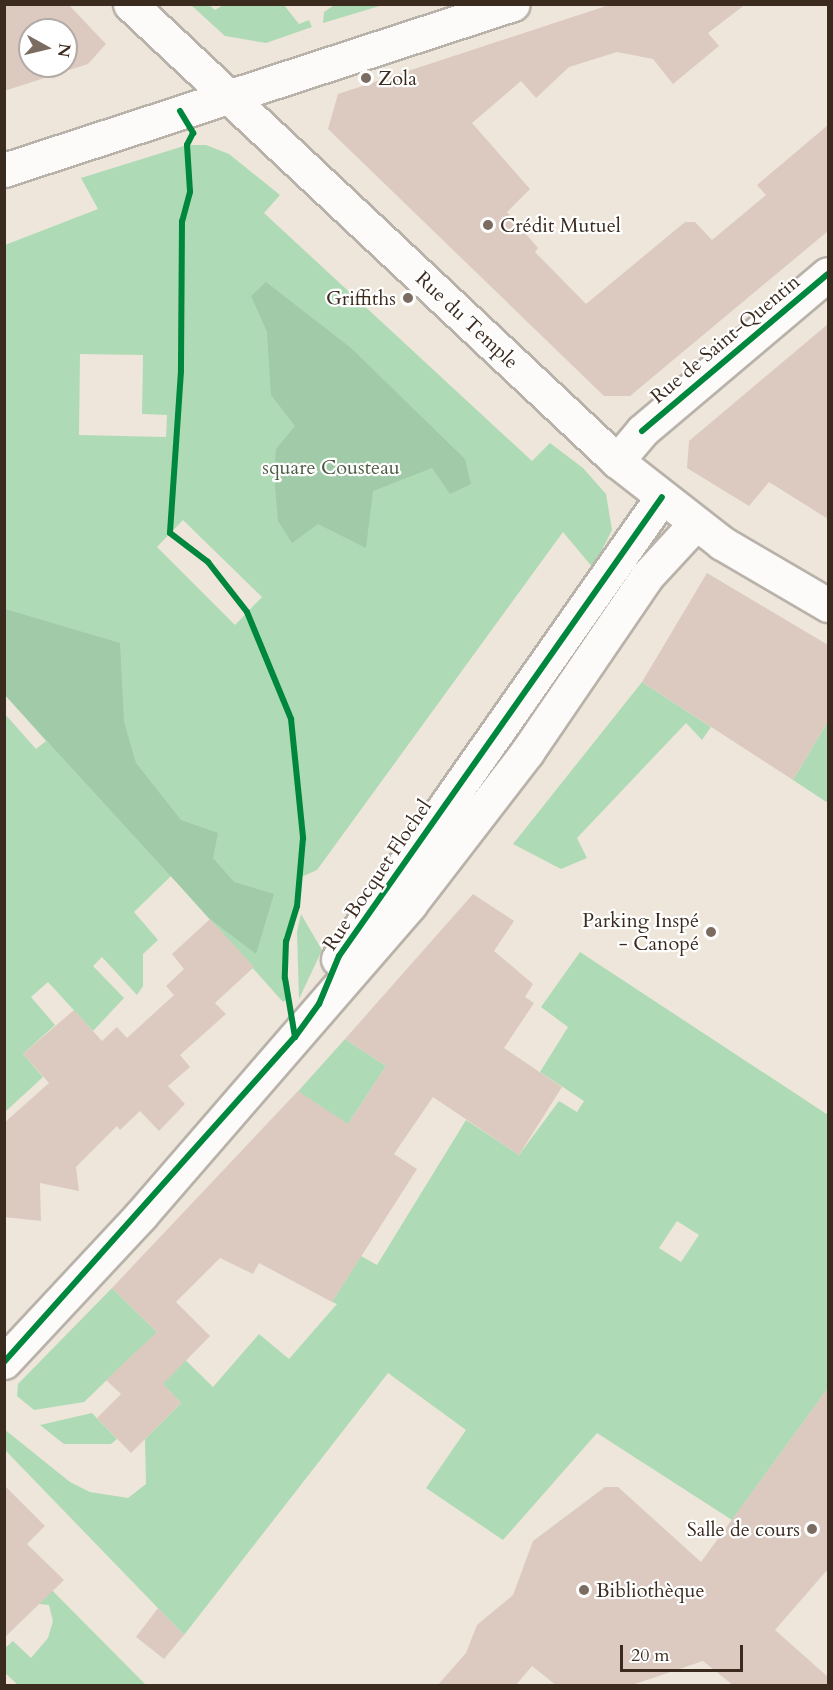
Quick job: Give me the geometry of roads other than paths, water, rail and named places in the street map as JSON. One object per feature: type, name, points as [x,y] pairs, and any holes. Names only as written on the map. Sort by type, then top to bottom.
[{"type":"street","name":"Rue du Temple","points":[[130,4],[617,461],[695,524],[828,605]]},
{"type":"street","points":[[4,170],[149,120],[314,72],[513,4]]},
{"type":"street","name":"Rue de Saint-Quentin","points":[[617,461],[642,431],[828,274]]},
{"type":"street","name":"Rue Bocquet Flochel","points":[[319,1004],[339,956],[662,497]]},
{"type":"street","name":"Rue Bocquet Flochel","points":[[4,1362],[141,1215],[319,1004],[410,904],[527,752],[647,576],[695,524]]},
{"type":"street","points":[[591,655],[602,584]]},
{"type":"place","name":"Zola","points":[[366,78]]},
{"type":"place","name":"Crédit Mutuel","points":[[488,225]]},
{"type":"place","name":"Griffiths","points":[[408,298]]},
{"type":"place","name":"Parking Inspé - Canopé","points":[[711,932]]},
{"type":"place","name":"Salle de cours","points":[[812,1529]]},
{"type":"place","name":"Bibliothèque","points":[[584,1590]]},
{"type":"park label","name":"square Cousteau","points":[[331,467]]}]
